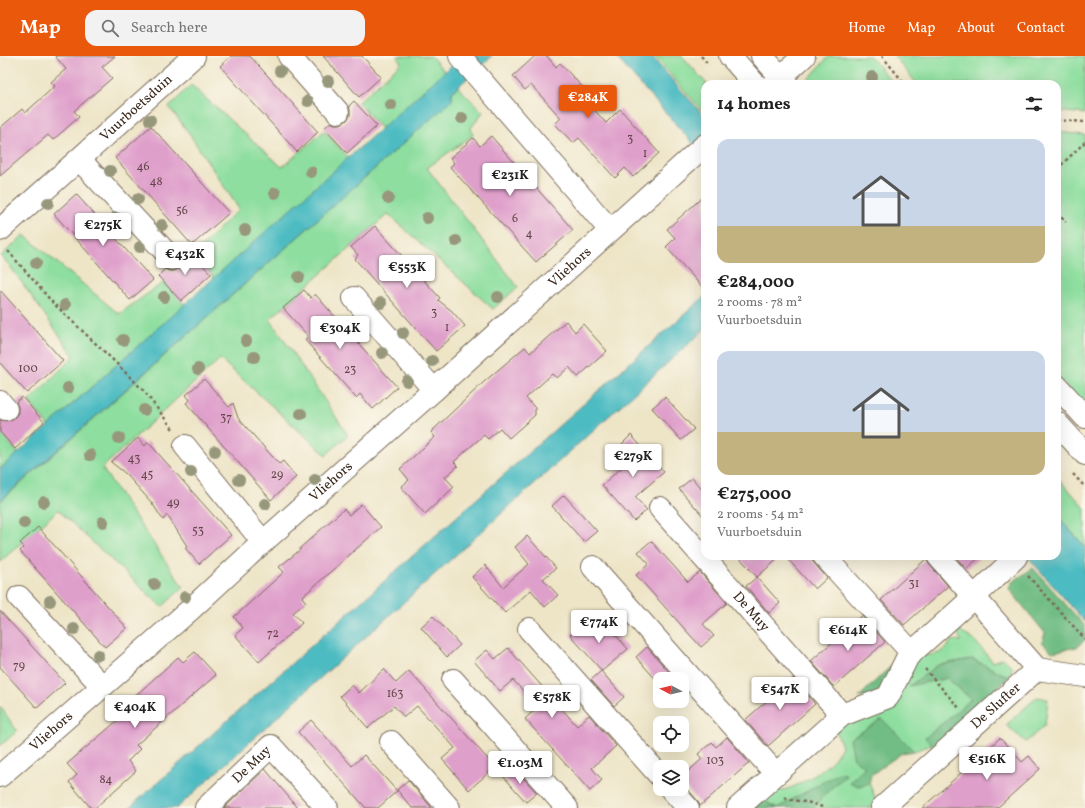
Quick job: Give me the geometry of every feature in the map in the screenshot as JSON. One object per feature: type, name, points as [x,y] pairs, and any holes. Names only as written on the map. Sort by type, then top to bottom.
[{"type":"street","name":"Vuurboetsduin","points":[[2,238],[80,160],[194,56]]},
{"type":"street","points":[[289,56],[338,112]]},
{"type":"street","points":[[460,56],[610,230]]},
{"type":"street","points":[[730,56],[751,80]]},
{"type":"street","points":[[762,56],[779,80]]},
{"type":"street","points":[[782,80],[804,56]]},
{"type":"street","name":"Vliehors","points":[[0,776],[191,609],[263,542],[698,152]]},
{"type":"street","points":[[80,160],[172,259]]},
{"type":"street","points":[[354,298],[434,390]]},
{"type":"street","points":[[1061,390],[1085,417]]},
{"type":"street","points":[[1061,427],[1085,454]]},
{"type":"street","points":[[185,446],[263,542]]},
{"type":"street","name":"De Muy","points":[[660,508],[701,555]]},
{"type":"street","name":"De Muy","points":[[706,560],[842,715]]},
{"type":"street","points":[[828,560],[912,653]]},
{"type":"street","points":[[942,560],[1037,669],[1085,676]]},
{"type":"street","points":[[738,808],[842,715],[888,697],[908,656],[1013,560]]},
{"type":"street","points":[[593,567],[772,777]]},
{"type":"street","points":[[19,597],[102,686]]},
{"type":"street","points":[[529,629],[653,768]]},
{"type":"street","name":"De Slufter","points":[[882,808],[1037,669]]},
{"type":"street","points":[[453,680],[567,808]]},
{"type":"street","points":[[391,742],[449,808]]},
{"type":"street","name":"De Muy","points":[[206,808],[271,746],[327,808]]},
{"type":"street","points":[[677,796],[688,808]]},
{"type":"path","points":[[882,56],[902,80]]},
{"type":"path","points":[[1061,120],[1085,122]]},
{"type":"path","points":[[1061,165],[1085,142]]},
{"type":"path","points":[[1061,217],[1066,222]]},
{"type":"path","points":[[2,238],[53,303],[143,390],[161,413]]},
{"type":"path","points":[[1017,560],[1085,639]]},
{"type":"path","points":[[772,777],[787,799],[811,802],[825,808]]},
{"type":"green space","points":[[397,56],[431,56],[445,72],[381,129],[358,102],[401,63]]},
{"type":"green space","points":[[654,56],[682,56],[703,80],[701,80],[701,109]]},
{"type":"green space","points":[[829,56],[870,56],[891,80],[808,80]]},
{"type":"green space","points":[[894,56],[1085,56],[1085,114],[1061,111],[1061,80],[914,80]]},
{"type":"green space","points":[[191,85],[282,167],[324,131],[349,158],[214,278],[195,253],[239,209],[188,132],[169,107]]},
{"type":"green space","points":[[458,87],[483,112],[471,128],[473,135],[427,168],[518,287],[493,309],[388,214],[270,319],[348,435],[326,455],[220,359],[102,468],[183,587],[162,607],[58,510],[0,562],[0,502],[452,100],[452,92]]},
{"type":"green space","points":[[1061,132],[1085,135],[1085,408],[1061,381]]},
{"type":"green space","points":[[24,235],[119,314],[164,282],[186,306],[114,367],[48,426],[29,401],[74,356],[10,266],[1,256]]},
{"type":"green space","points":[[0,432],[18,453],[0,469]]},
{"type":"green space","points":[[1061,481],[1085,508],[1085,547],[1061,520]]},
{"type":"green space","points":[[1033,568],[1085,626],[1085,640],[1077,647],[1052,652],[1042,642],[1045,633],[1009,589],[1011,583]]},
{"type":"green space","points":[[956,628],[975,641],[993,662],[1002,658],[1013,667],[1009,677],[972,659],[938,665],[934,681],[947,678],[971,699],[926,738],[932,745],[914,751],[882,719],[858,786],[869,783],[877,802],[869,808],[813,808],[829,790],[847,774],[777,808],[761,799],[770,791],[786,789],[803,782],[831,762],[842,747],[836,730],[919,656],[942,652],[952,640],[961,641]]},
{"type":"green space","points":[[972,659],[1009,677],[940,742],[932,745],[925,738],[971,699],[947,678],[909,686],[938,665]]},
{"type":"green space","points":[[895,662],[881,695],[859,697]]},
{"type":"green space","points":[[1037,697],[1048,699],[1045,725],[1026,742],[1006,725]]},
{"type":"green space","points":[[0,706],[17,731],[0,746]]},
{"type":"green space","points":[[882,719],[914,751],[902,753],[871,775],[869,783],[858,786],[849,782],[865,767],[854,759],[850,739]]},
{"type":"green space","points":[[839,773],[847,774],[829,790],[813,808],[777,808]]},
{"type":"green space","points":[[761,799],[777,808],[753,808]]},
{"type":"water","points":[[462,56],[492,56],[452,92],[452,100],[0,501],[0,469]]},
{"type":"water","points":[[615,56],[651,56],[701,112],[701,153]]},
{"type":"water","points":[[701,300],[701,333],[177,808],[129,808]]},
{"type":"water","points":[[1061,520],[1085,547],[1085,622],[1031,560],[1061,560]]},
{"type":"building","points":[[55,56],[115,56],[102,67],[112,78],[74,111],[79,117],[53,140],[48,135],[0,176],[0,128],[22,109],[25,113],[55,86],[51,82],[66,69]]},
{"type":"building","points":[[231,56],[250,56],[318,132],[297,152],[220,66]]},
{"type":"building","points":[[323,56],[362,56],[381,77],[359,97]]},
{"type":"building","points":[[535,56],[547,56],[556,67],[560,63],[587,92],[582,96],[606,123],[620,109],[659,153],[633,177],[625,168],[615,178],[579,138],[573,143],[555,124],[561,118],[531,85],[525,90],[513,76]]},
{"type":"building","points":[[354,101],[377,126],[347,153],[324,128],[331,122],[334,124],[340,124],[346,121],[350,116],[349,106]]},
{"type":"building","points":[[151,126],[229,213],[192,245],[115,158]]},
{"type":"building","points":[[491,136],[573,230],[536,262],[450,167],[454,163],[450,158],[473,138],[480,146]]},
{"type":"building","points":[[76,194],[153,280],[130,300],[54,214]]},
{"type":"building","points":[[701,199],[701,286],[666,247],[675,238],[667,229]]},
{"type":"building","points":[[375,226],[440,298],[438,300],[452,311],[465,326],[436,351],[355,259],[358,255],[351,247]]},
{"type":"building","points":[[188,249],[211,274],[181,301],[158,276],[165,269],[174,271],[180,268],[184,262],[183,254]]},
{"type":"building","points":[[0,290],[63,361],[27,393],[0,363]]},
{"type":"building","points":[[304,290],[311,298],[315,294],[397,387],[373,409],[360,394],[356,398],[305,340],[308,336],[283,308]]},
{"type":"building","points":[[566,321],[575,332],[583,324],[607,351],[578,377],[569,367],[557,378],[552,374],[526,398],[535,408],[535,415],[509,438],[500,428],[488,439],[484,435],[469,448],[454,462],[458,466],[445,477],[454,487],[425,514],[401,487],[409,480],[400,469],[435,437],[431,432],[485,381],[525,347],[530,353]]},
{"type":"building","points":[[204,379],[229,407],[233,403],[238,418],[279,464],[283,461],[296,477],[271,500],[186,403],[190,400],[186,395]]},
{"type":"building","points":[[22,397],[44,422],[15,449],[0,432],[0,420],[8,421],[14,418],[18,413],[16,402]]},
{"type":"building","points":[[665,397],[694,429],[681,440],[652,408]]},
{"type":"building","points":[[631,435],[664,472],[635,497],[647,510],[634,521],[602,485],[630,460],[619,447]]},
{"type":"building","points":[[138,438],[145,446],[148,442],[231,535],[199,564],[185,548],[187,546],[167,515],[163,520],[152,503],[126,474],[111,462]]},
{"type":"building","points":[[692,478],[701,488],[701,514],[679,489]]},
{"type":"building","points":[[564,495],[597,531],[584,542],[552,506]]},
{"type":"building","points":[[361,504],[381,527],[302,597],[306,602],[293,613],[302,623],[259,662],[235,635],[243,628],[234,617],[284,572],[279,567],[300,550],[300,548],[344,509],[349,515]]},
{"type":"building","points":[[38,527],[127,628],[105,647],[20,551],[24,547],[20,543]]},
{"type":"building","points":[[527,536],[556,568],[543,579],[558,595],[545,607],[531,590],[505,613],[472,577],[485,565],[503,587],[529,564],[515,547]]},
{"type":"building","points":[[651,541],[688,582],[700,572],[727,603],[703,624],[714,636],[701,647],[636,575],[649,564],[638,552]]},
{"type":"building","points":[[742,560],[776,560],[757,577]]},
{"type":"building","points":[[789,560],[811,560],[827,578],[815,589]]},
{"type":"building","points":[[925,560],[927,560],[948,586],[904,625],[881,600]]},
{"type":"building","points":[[958,560],[976,560],[966,569]]},
{"type":"building","points":[[757,577],[780,603],[769,613],[746,586]]},
{"type":"building","points":[[0,611],[65,683],[37,708],[0,667]]},
{"type":"building","points":[[433,616],[460,645],[447,657],[421,627]]},
{"type":"building","points":[[862,616],[885,642],[834,687],[811,661]]},
{"type":"building","points":[[600,618],[628,649],[602,671],[570,635],[583,623],[588,629]]},
{"type":"building","points":[[647,647],[669,672],[653,672],[653,676],[636,657]]},
{"type":"building","points":[[508,648],[577,726],[589,715],[616,746],[592,768],[602,780],[590,791],[525,719],[538,707],[513,680],[500,691],[474,661],[487,650],[495,659]]},
{"type":"building","points":[[195,652],[216,675],[136,745],[140,749],[128,761],[136,771],[95,808],[91,808],[69,782],[77,775],[67,764],[118,720],[112,714],[134,697],[178,657],[183,662]]},
{"type":"building","points":[[384,669],[396,683],[409,671],[495,767],[469,790],[442,759],[455,748],[417,706],[404,717],[394,706],[368,728],[340,696],[352,685],[359,693]]},
{"type":"building","points":[[601,671],[624,697],[614,706],[591,680]]},
{"type":"building","points":[[793,678],[815,704],[768,746],[745,720],[769,699],[764,693],[779,683],[783,687]]},
{"type":"building","points":[[311,720],[352,766],[364,755],[397,791],[378,808],[366,808],[298,732]]},
{"type":"building","points":[[727,737],[749,763],[700,806],[689,791],[689,771],[702,759],[698,754],[712,742],[716,747]]},
{"type":"building","points":[[1000,738],[1022,762],[1029,756],[1040,769],[997,808],[922,808]]},
{"type":"building","points":[[513,767],[537,793],[526,802],[503,776]]},
{"type":"building","points":[[265,769],[298,808],[224,808]]},
{"type":"building","points":[[408,780],[432,808],[412,808],[397,790]]}]
